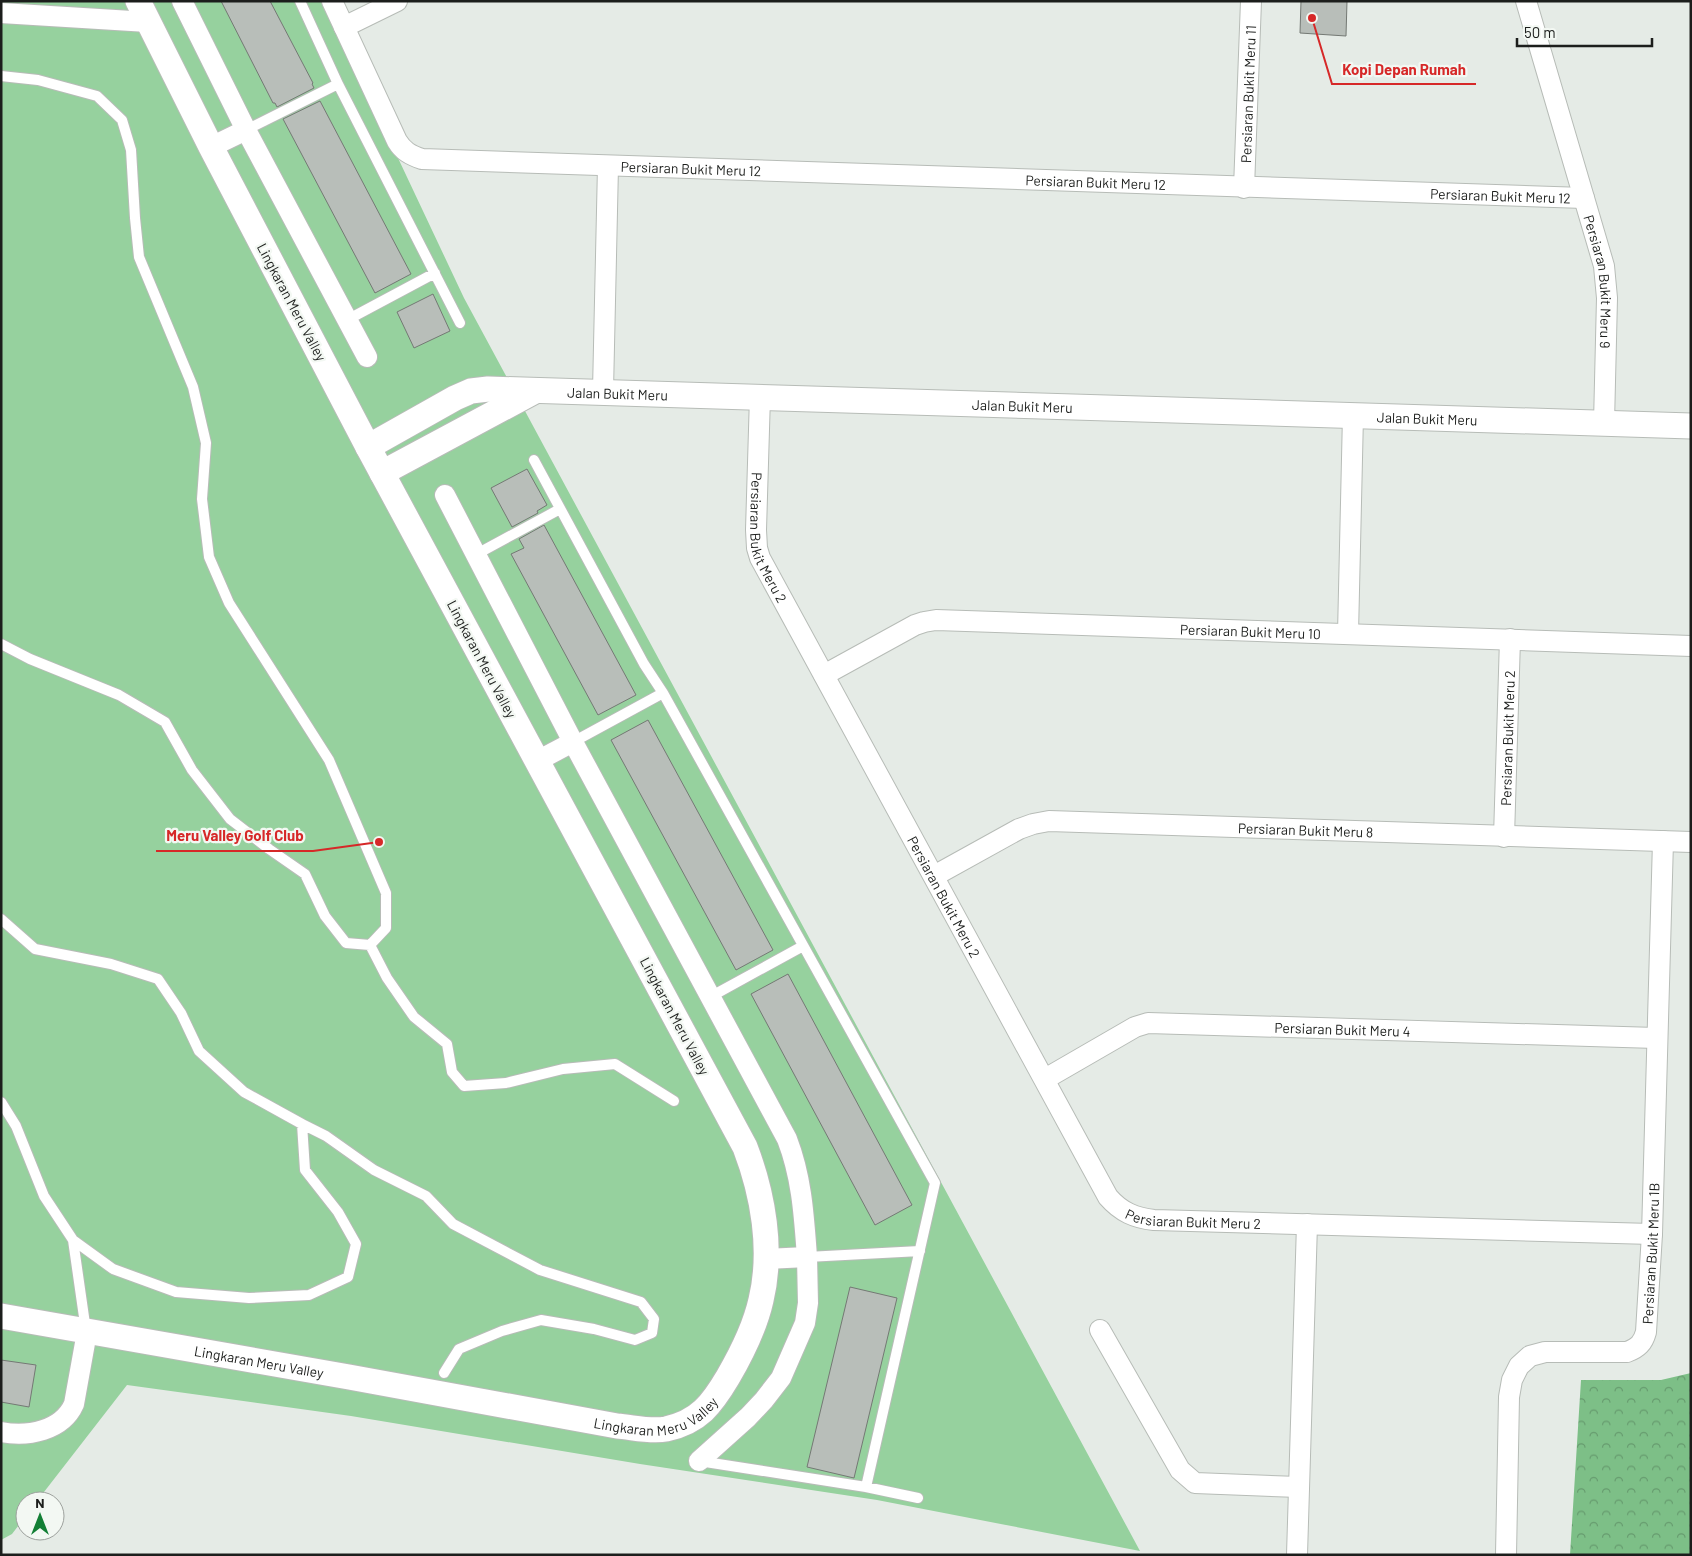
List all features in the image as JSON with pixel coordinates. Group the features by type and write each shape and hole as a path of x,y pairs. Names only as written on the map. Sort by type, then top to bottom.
{"street":[{"path":"182,1 246,130 366,357"},
{"name":"Persiaran Bukit Meru 12","path":"332,1 402,149 410,156 434,161 1584,198"},
{"path":"344,28 397,1"},
{"name":"Persiaran Bukit Meru 11","path":"1244,188 1251,1"},
{"name":"Persiaran Bukit Meru 9","path":"1526,1 1604,266 1606,281 1604,423"},
{"path":"1,13 143,11"},
{"name":"Lingkaran Meru Valley","path":"1,1316 358,1378 617,1426 654,1430 666,1429 694,1418 714,1400 743,1350 754,1323 761,1301 766,1259 759,1192 745,1147 368,447 211,148 143,11"},
{"path":"211,148 246,130"},
{"name":"Persiaran Bukit Meru 12","path":"603,391 608,166"},
{"name":"Jalan Bukit Meru","path":"368,447 455,398 471,391 488,389 603,391 1691,426"},
{"path":"382,473 537,389"},
{"name":"Persiaran Bukit Meru 2","path":"760,396 756,530 757,548 760,558 1108,1197 1117,1206 1128,1214 1154,1220 1652,1234"},
{"path":"1348,634 1353,415"},
{"path":"444,495 573,742 787,1139 795,1161 803,1205 807,1257 808,1303 805,1323 781,1378 748,1417 699,1461"},
{"name":"Persiaran Bukit Meru 10","path":"824,675 915,626 936,620 1691,646"},
{"name":"Persiaran Bukit Meru 2","path":"1504,837 1510,639"},
{"path":"536,761 573,742"},
{"name":"Persiaran Bukit Meru 8","path":"934,876 1019,829 1049,821 1691,842"},
{"name":"Persiaran Bukit Meru 1B","path":"1506,1555 1510,1397 1512,1380 1519,1366 1530,1356 1545,1352 1627,1352 1636,1348 1643,1341 1648,1324 1663,841"},
{"name":"Persiaran Bukit Meru 4","path":"1045,1079 1135,1027 1148,1023 1656,1038"},
{"path":"1297,1555 1307,1224"},
{"path":"766,1259 807,1257"},
{"path":"1100,1330 1180,1470 1195,1483 1299,1487"},
{"path":"1,1432 26,1434 40,1431 60,1422 70,1414 74,1404 86,1332"}],"lane":[{"path":"300,1 338,84 460,323"},
{"path":"1,76 38,80 97,96 122,120 131,150 139,257 193,387 206,443 202,499 209,557 229,603 330,760 386,893 386,928 370,945"},
{"path":"246,130 338,84"},
{"path":"347,320 435,273"},
{"path":"534,460 644,664 663,693 935,1183 866,1487"},
{"path":"475,555 560,509"},
{"path":"1,644 30,659 119,695 165,722 192,770 230,819 305,874 325,916 346,943 370,945"},
{"path":"573,742 663,693"},
{"path":"1,919 36,949 111,964 158,979 181,1013 199,1051 244,1092 326,1136 374,1170 426,1196 453,1224 540,1270 641,1302 654,1319 652,1333 635,1340 541,1320 502,1331 460,1348 444,1373"},
{"path":"370,945 387,978 414,1017 447,1044 452,1072 464,1086 506,1083 564,1069 615,1064 674,1101"},
{"path":"710,997 803,946"},
{"path":"1,1102 16,1126 44,1196 73,1240 113,1269 176,1292 249,1298 310,1295 348,1277 356,1244 338,1212 305,1170 302,1124"},
{"path":"73,1240 86,1332"},
{"path":"807,1257 920,1250"},
{"path":"699,1461 866,1487 918,1498"}],"green space":[{"path":"1,1 324,1 464,298 1140,1551 877,1500 640,1464 351,1416 127,1385 45,1491 15,1491 15,1530 1,1540"},
{"path":"1691,1373 1691,1555 1570,1555 1581,1380 1661,1380"}],"building":[{"path":"221,1 270,1 314,88 277,107 273,103"},
{"path":"1301,1 1347,1 1346,36 1300,33"},
{"path":"320,101 411,274 375,293 283,119"},
{"path":"433,294 450,331 414,348 397,312"},
{"path":"527,469 547,505 537,511 538,513 512,527 491,488"},
{"path":"544,525 636,695 598,715 511,554 524,548 519,539"},
{"path":"648,720 773,950 736,970 611,740"},
{"path":"788,974 912,1205 875,1225 751,994"},
{"path":"850,1287 897,1298 854,1478 807,1467"},
{"path":"1,1360 36,1365 29,1407 1,1402"}],"place":[{"name":"Kopi Depan Rumah","path":"1312,18"},
{"name":"Meru Valley Golf Club","path":"379,842"}]}
